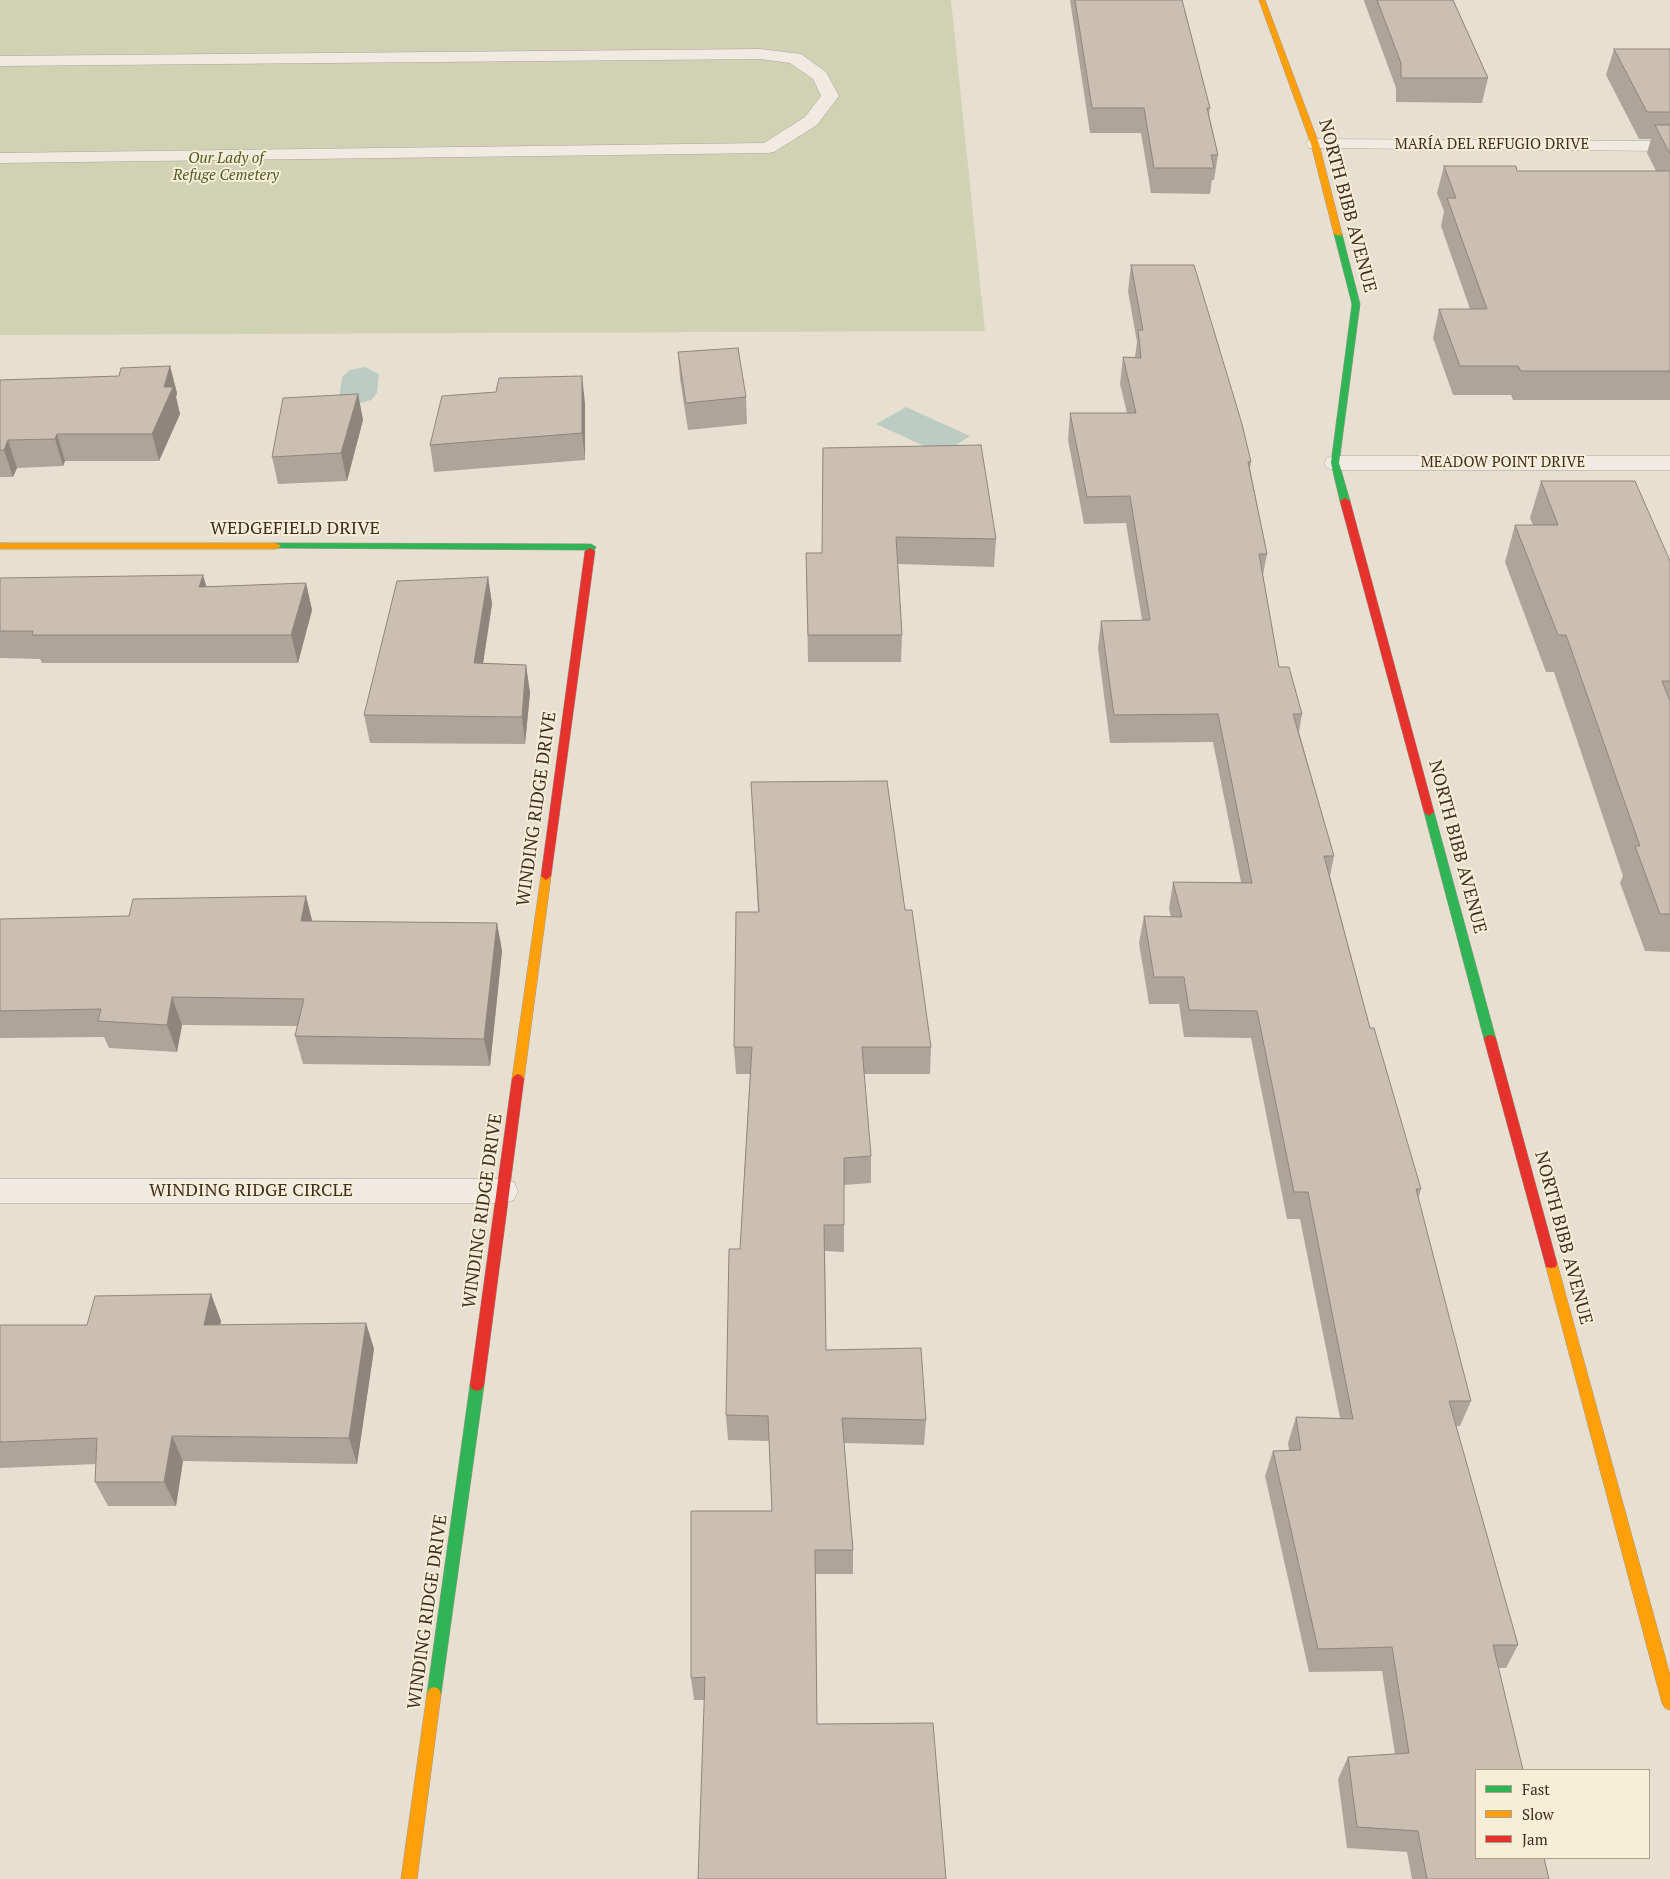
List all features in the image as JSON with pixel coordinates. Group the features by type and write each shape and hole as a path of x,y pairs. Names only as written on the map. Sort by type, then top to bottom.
{"main road":[{"name":"NORTH BIBB AVENUE","path":"1262,0 1315,144 1356,304 1336,463 1670,1703"},
{"name":"WEDGEFIELD DRIVE","path":"0,546 591,547"},
{"name":"WINDING RIDGE DRIVE","path":"409,1879 591,547"}],"street":[{"path":"0,61 760,54 795,58 820,76 830,96 811,121 768,148 0,158"},
{"name":"MARÍA DEL REFUGIO DRIVE","path":"1315,144 1670,146"},
{"name":"MEADOW POINT DRIVE","path":"1336,463 1670,463"},
{"name":"WINDING RIDGE CIRCLE","path":"0,1191 503,1191"}],"green space":[{"name":"Our Lady of Refuge Cemetery","path":"0,0 951,0 985,331 0,335"}],"shaded area":[{"path":"365,367 379,374 377,393 371,400 360,403 346,402 339,398 342,377 350,370"},
{"path":"906,407 970,436 942,454 876,424"}],"building":[{"path":"1075,0 1182,0 1210,108 1207,108 1218,155 1211,155 1214,168 1154,168 1144,108 1092,108"},
{"path":"1377,0 1453,0 1488,78 1401,78 1401,63"},
{"path":"1614,49 1670,49 1670,112 1647,112"},
{"path":"1655,125 1670,125 1670,154"},
{"path":"1444,166 1516,166 1517,171 1670,171 1670,371 1521,371 1518,366 1460,366 1439,309 1487,309 1447,198 1456,198"},
{"path":"1131,265 1194,265 1242,424 1251,462 1248,462 1267,554 1259,554 1279,667 1289,667 1302,714 1293,714 1334,856 1324,856 1370,1028 1374,1028 1421,1189 1416,1189 1471,1401 1449,1401 1518,1645 1493,1645 1523,1769 1475,1769 1475,1859 1544,1859 1549,1879 1427,1879 1418,1831 1357,1827 1348,1757 1409,1753 1392,1647 1318,1649 1273,1451 1301,1450 1296,1417 1353,1419 1308,1192 1294,1192 1257,1011 1189,1010 1184,977 1154,977 1144,916 1182,917 1173,882 1252,883 1218,714 1114,715 1101,621 1150,620 1130,496 1087,497 1070,413 1136,413 1123,357 1141,358 1138,330 1143,330"},
{"path":"738,348 746,397 686,403 678,352"},
{"path":"170,366 164,387 173,387 152,434 57,434 55,439 8,440 4,450 0,450 0,380 119,376 121,368"},
{"path":"582,376 582,433 430,445 442,396 496,392 499,378"},
{"path":"358,394 341,453 272,457 283,398"},
{"path":"981,445 996,539 896,537 902,635 808,635 806,553 822,553 823,448"},
{"path":"1541,481 1635,481 1670,561 1670,681 1662,681 1670,701 1670,914 1660,914 1635,846 1640,846 1566,635 1558,635 1515,525 1558,525"},
{"path":"203,575 199,587 306,583 291,635 32,635 33,631 0,631 0,578"},
{"path":"488,577 474,663 526,665 522,717 364,715 397,581"},
{"path":"887,781 905,910 912,910 931,1047 862,1047 871,1156 844,1158 844,1225 824,1225 826,1350 921,1348 926,1420 842,1418 853,1550 815,1550 817,1724 933,1723 946,1879 698,1879 705,1677 691,1678 691,1511 772,1511 768,1416 726,1415 729,1249 740,1249 752,1047 734,1047 736,912 759,912 751,782"},
{"path":"306,896 301,921 497,923 484,1039 295,1036 304,999 172,997 167,1025 98,1021 101,1009 0,1011 0,919 129,916 133,899"},
{"path":"211,1294 204,1325 366,1323 349,1438 172,1436 164,1482 95,1482 97,1438 0,1442 0,1325 87,1325 95,1296"}],"traffic: fast":[{"path":"1338,234 1356,304 1335,463 1345,501"},
{"path":"276,546 591,547 590,551"},
{"path":"1429,812 1490,1039"},
{"path":"434,1694 477,1385"}],"traffic: slow":[{"path":"1262,0 1315,144 1338,234"},
{"path":"0,546 276,546"},
{"path":"518,1079 546,876"},
{"path":"1551,1263 1670,1703"},
{"path":"409,1879 434,1694"}],"traffic: jam":[{"path":"1345,501 1429,812"},
{"path":"546,876 590,551"},
{"path":"1490,1039 1551,1263"},
{"path":"477,1385 518,1079"}]}
